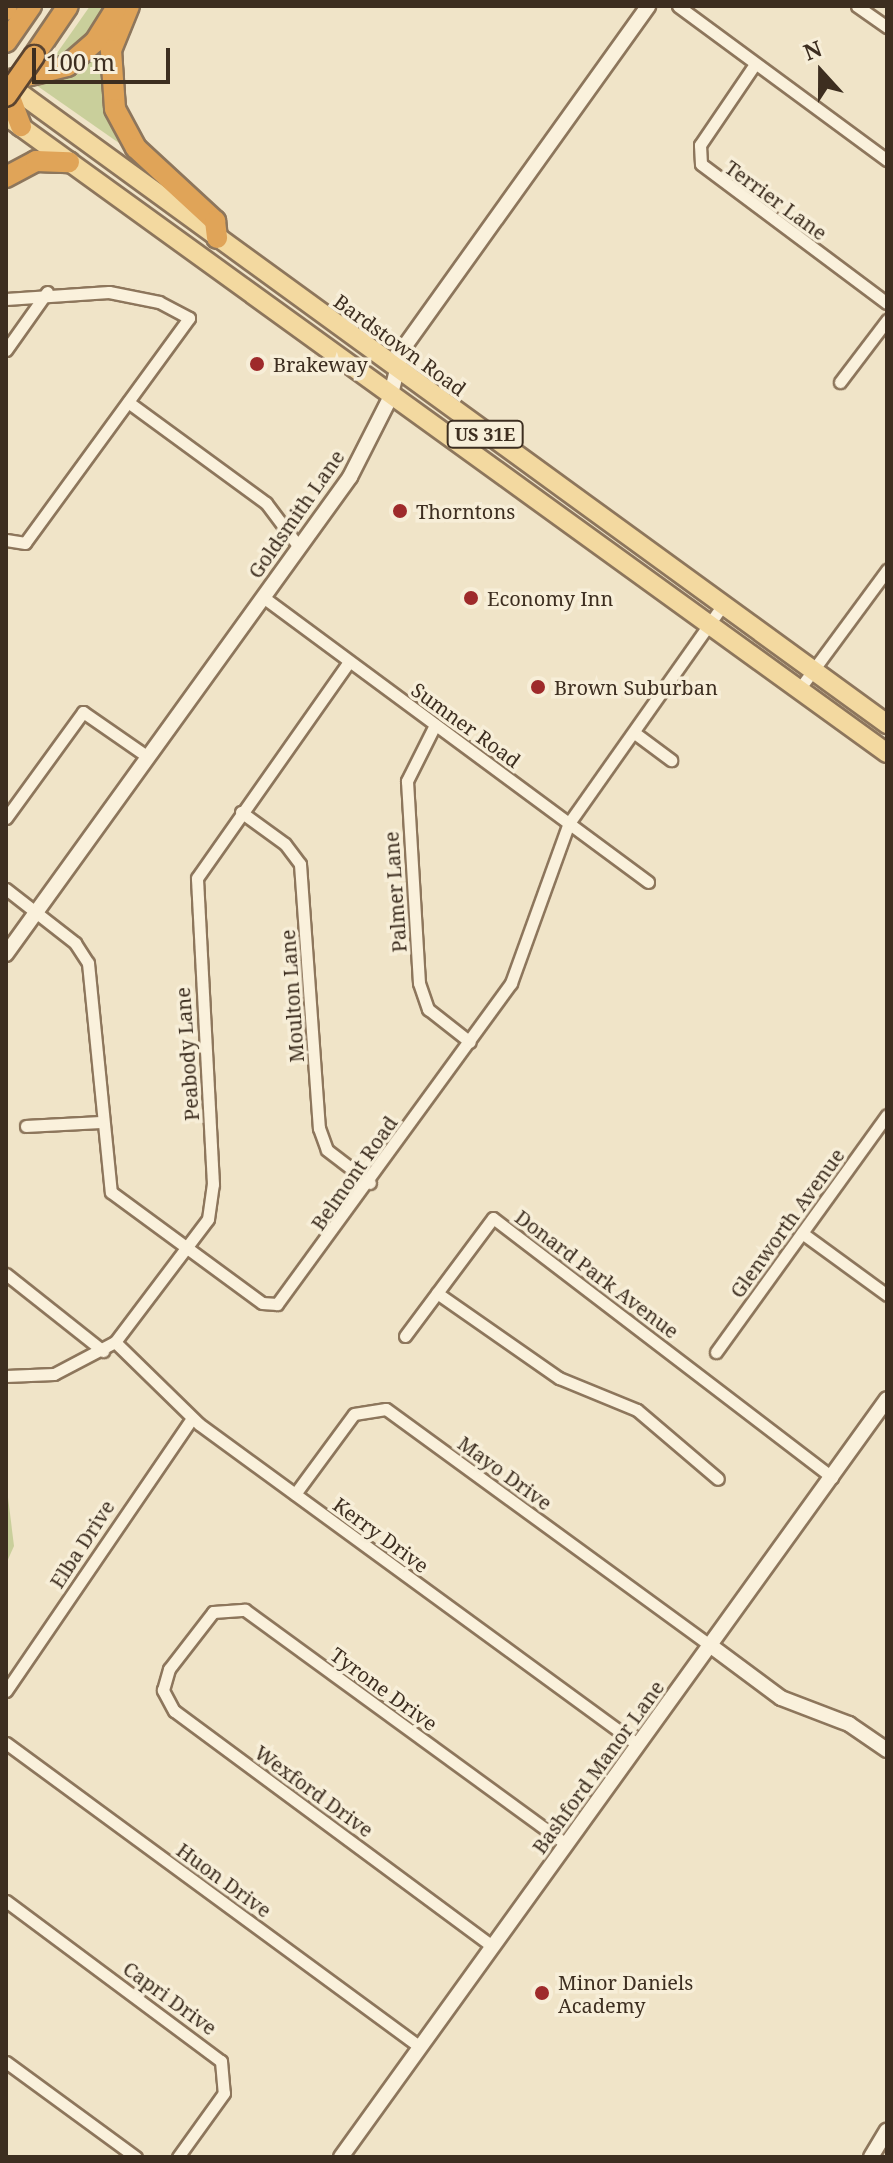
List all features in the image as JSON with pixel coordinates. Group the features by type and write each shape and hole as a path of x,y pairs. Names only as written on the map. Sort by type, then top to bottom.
{"highway":[{"path":"9,22 31,6"},
{"path":"8,98 68,6"},
{"path":"8,98 67,66 95,42 118,6"},
{"path":"129,6 111,50 115,109 136,148 215,221 217,238"},
{"path":"8,98 34,104"},
{"path":"6,177 36,161 69,162"}],"main road":[{"name":"US 31E","path":"8,98 69,162 390,398 887,753"},
{"name":"Bardstown Road","path":"34,104 395,370 724,603 887,724"},
{"path":"580,531 598,514"}],"street":[{"name":"Goldsmith Lane","path":"6,954 350,477 390,398 402,350 648,6"},
{"path":"678,6 887,160"},
{"path":"857,6 887,27"},
{"name":"Terrier Lane","path":"755,64 703,139 701,164 887,303"},
{"path":"6,299 47,292 109,292 184,311 189,318 25,543 6,540"},
{"path":"6,350 47,292"},
{"path":"840,382 887,320"},
{"path":"128,402 266,503 299,547"},
{"path":"800,688 887,570"},
{"name":"Sumner Road","path":"263,597 648,882"},
{"name":"Belmont Road","path":"6,889 88,963 100,1122 111,1192 187,1251 262,1303 277,1304 370,1183 519,967 569,823 636,734 724,603"},
{"name":"Peabody Lane","path":"6,1376 54,1374 115,1342 187,1251 213,1198 196,885 241,812 349,662"},
{"path":"6,818 83,712 148,757"},
{"name":"Palmer Lane","path":"435,725 406,790 419,983 428,1009 470,1042"},
{"path":"636,734 671,760"},
{"name":"Moulton Lane","path":"241,812 285,844 300,864 319,1128 327,1150 370,1183"},
{"name":"Glenworth Avenue","path":"716,1352 887,1115"},
{"path":"26,1126 100,1122"},
{"name":"Donard Park Avenue","path":"437,1293 493,1218 832,1477"},
{"path":"802,1233 887,1295"},
{"path":"6,1274 103,1351"},
{"path":"405,1336 437,1293 559,1378 637,1410 718,1479"},
{"name":"Kerry Drive","path":"115,1342 192,1418 637,1744"},
{"name":"Bashford Manor Lane","path":"341,2157 887,1399"},
{"name":"Mayo Drive","path":"295,1494 354,1414 386,1409 711,1646"},
{"name":"Elba Drive","path":"6,1691 192,1418"},
{"name":"Tyrone Drive","path":"185,1647 218,1608 245,1610 566,1844"},
{"path":"711,1646 781,1698 849,1724 887,1750"},
{"name":"Wexford Drive","path":"185,1647 163,1682 170,1707 492,1946"},
{"name":"Huon Drive","path":"6,1743 420,2047"},
{"name":"Capri Drive","path":"6,1901 221,2061 224,2093 178,2157"},
{"path":"6,2062 136,2157"},
{"path":"871,2157 887,2130"}],"green space":[{"path":"90,6 106,6 88,35 50,63"},
{"path":"108,46 139,157 36,85"},
{"path":"6,1481 14,1546 6,1564"}],"waterway":[{"path":"6,1545 6,1553"}],"place":[{"name":"Brakeway","path":"257,364"},
{"name":"Thorntons","path":"400,511"},
{"name":"Economy Inn","path":"471,598"},
{"name":"Brown Suburban","path":"538,687"},
{"name":"Minor Daniels Academy","path":"542,1993"}]}
